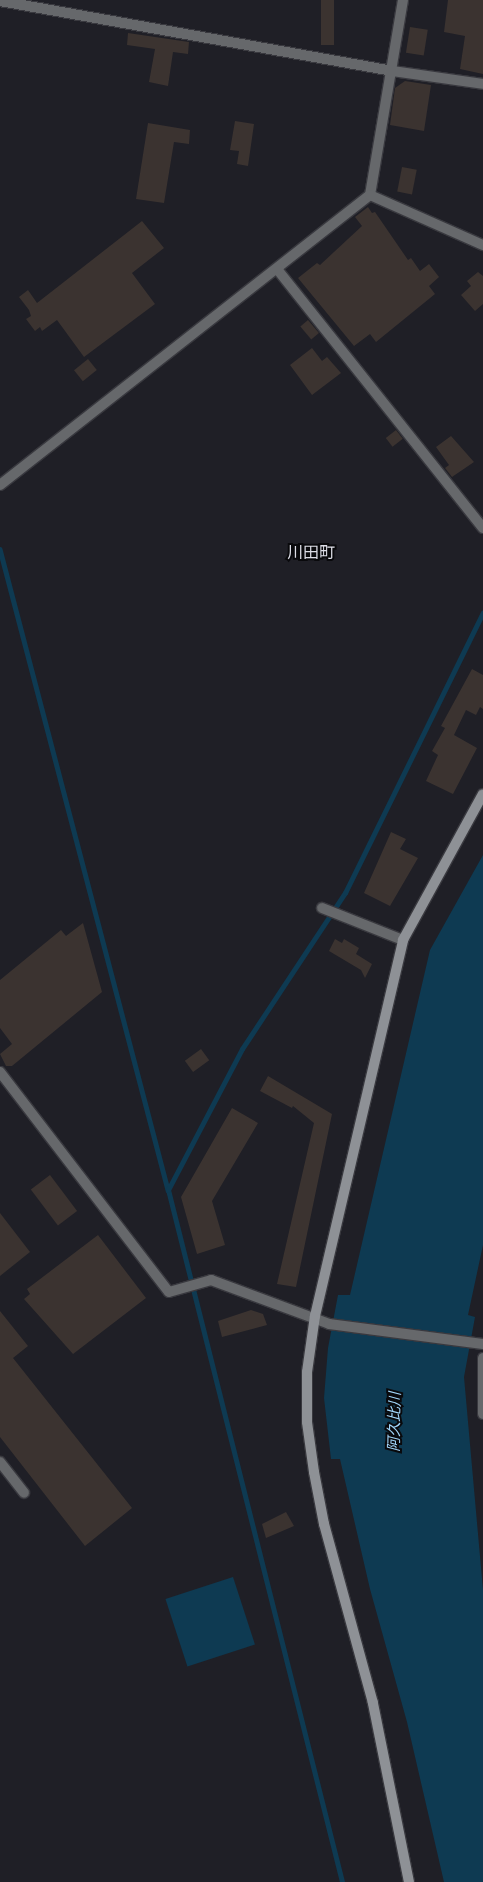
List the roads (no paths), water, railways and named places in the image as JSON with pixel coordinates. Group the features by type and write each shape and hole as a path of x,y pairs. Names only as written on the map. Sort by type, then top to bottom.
{"street":[{"path":"0,485 370,195 403,0"},
{"path":"0,1 392,71 483,84"},
{"path":"370,195 483,245"},
{"path":"277,269 483,528"},
{"path":"409,1882 375,1712 324,1524 314,1472 306,1399 315,1316 403,940 483,794"},
{"path":"322,908 342,918 403,940"},
{"path":"0,1072 169,1292 211,1280 315,1316 329,1324 480,1345"},
{"path":"483,1358 483,1414"},
{"path":"0,1462 24,1493"}],"water":[{"name":"阿久比川","path":"483,855 483,1245 468,1315 475,1317 464,1377 483,1590 483,1882 444,1882 407,1722 370,1589 340,1459 331,1459 324,1398 328,1348 338,1295 350,1295 430,950"},
{"path":"233,1577 255,1645 187,1666 165,1599"}],"waterway":[{"path":"0,549 168,1190"},
{"path":"342,1882 168,1190 242,1049 345,893 483,613"}],"district":[{"name":"川田町","path":"311,553"}]}
